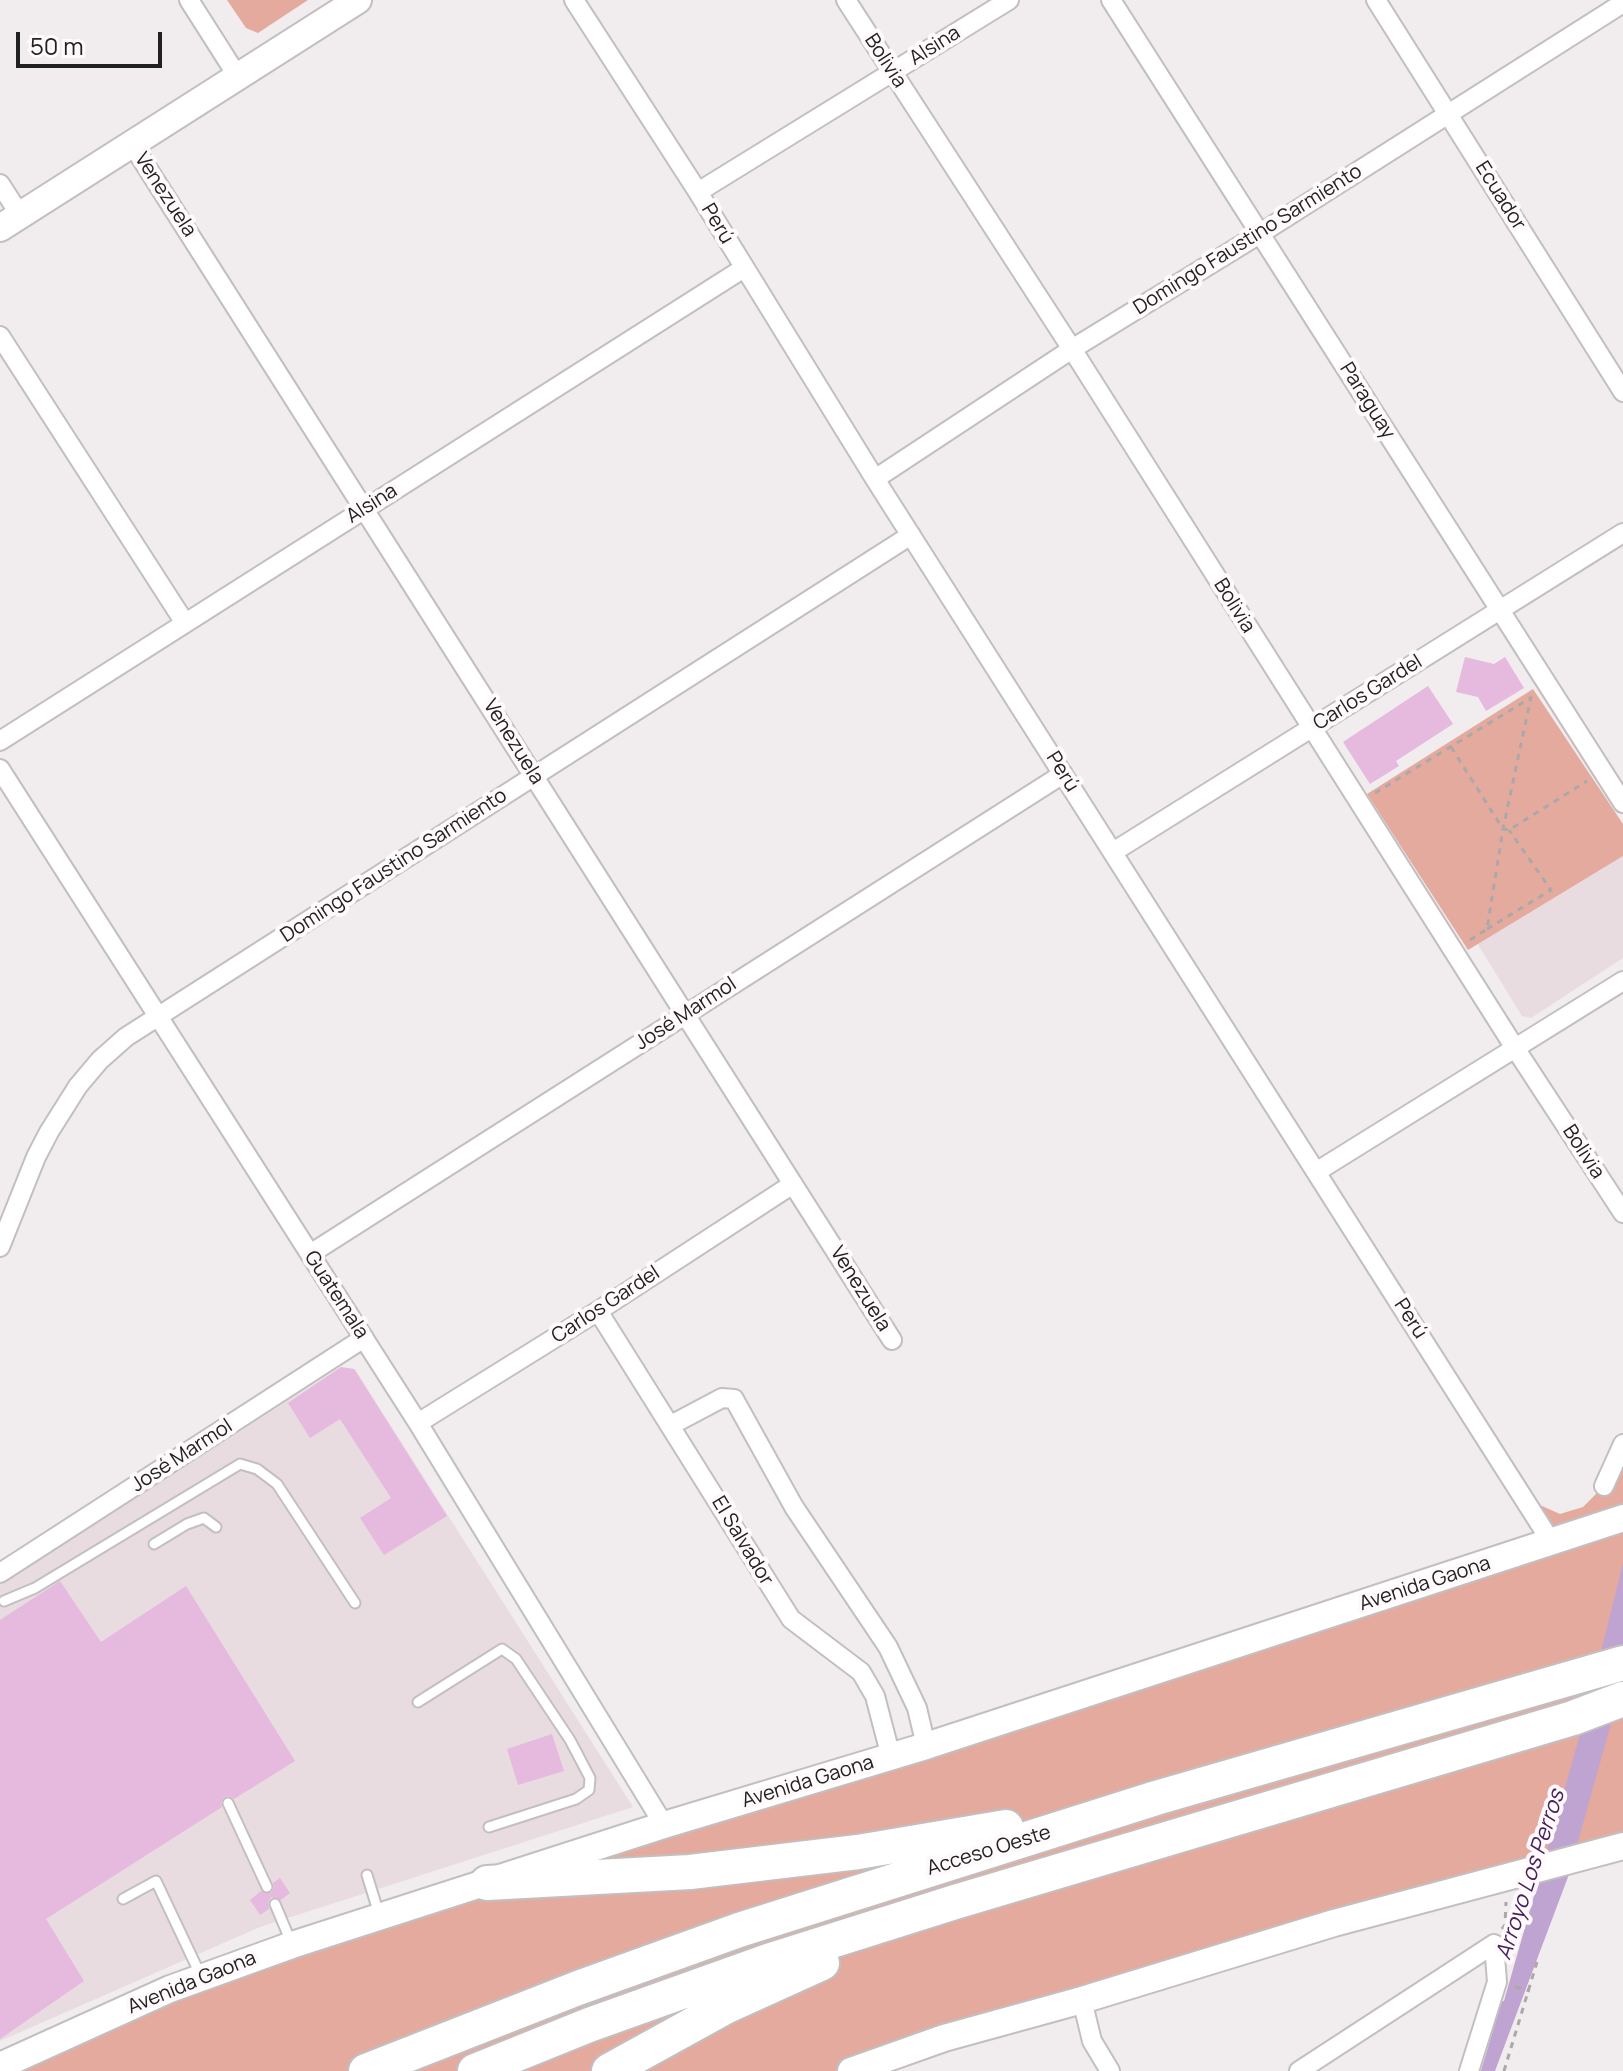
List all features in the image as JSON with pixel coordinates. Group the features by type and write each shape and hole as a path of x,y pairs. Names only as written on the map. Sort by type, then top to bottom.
{"highway":[{"name":"Acceso Oeste","path":"366,2071 578,1988 739,1930 1156,1798 1623,1663"},
{"name":"Acceso Oeste","path":"475,2071 589,2025 768,1961 955,1902 1573,1718 1623,1699"},
{"path":"487,1883 690,1872 811,1858 993,1829 1156,1798"},
{"path":"609,2071 725,2007 955,1902"}],"street":[{"path":"189,0 238,77"},
{"path":"0,184 10,222 358,0"},
{"name":"Perú","path":"574,0 1552,1543"},
{"name":"Bolivia","path":"846,0 1623,1213"},
{"name":"Alsina","path":"698,192 1009,0"},
{"name":"Paraguay","path":"1111,0 1623,803"},
{"name":"Ecuador","path":"1376,0 1623,392"},
{"name":"Domingo Faustino Sarmiento","path":"875,479 1072,349 1623,3"},
{"name":"Venezuela","path":"132,144 892,1340"},
{"name":"Alsina","path":"0,741 744,268"},
{"path":"0,336 185,623"},
{"name":"Carlos Gardel","path":"1113,852 1623,533"},
{"name":"Domingo Faustino Sarmiento","path":"0,1247 36,1157 78,1086 100,1060 126,1037 911,535"},
{"name":"Guatemala","path":"0,769 418,1423 664,1825"},
{"name":"José Marmol","path":"310,1254 1063,774"},
{"path":"1316,1172 1623,981"},
{"name":"Carlos Gardel","path":"418,1423 793,1184"},
{"name":"El Salvador","path":"598,1311 791,1619 861,1672 875,1696 891,1757"},
{"name":"José Marmol","path":"0,1573 364,1338"},
{"path":"671,1425 722,1398 734,1399 794,1507 888,1647 917,1708 926,1746"},
{"path":"1604,1486 1623,1444"},
{"name":"Avenida Gaona","path":"0,2066 201,1977 292,1945 664,1825 926,1746 1613,1521"},
{"path":"851,2071 944,2038 1082,2000 1334,1923 1623,1846"},
{"path":"1299,2071 1494,1944 1497,1982 1469,2071"},
{"path":"1082,2000 1092,2041 1110,2071"}],"lane":[{"path":"4,1601 35,1588 240,1464 257,1469 277,1484 355,1603"},
{"path":"154,1544 187,1524 204,1518 216,1527"},
{"path":"418,1702 502,1649 516,1659 570,1740 590,1778 589,1790 576,1799 489,1827"},
{"path":"228,1803 267,1887"},
{"path":"367,1875 379,1918"},
{"path":"123,1899 156,1881 201,1977"},
{"path":"275,1904 292,1945"}],"path":[{"path":"1360,803 1549,687"},
{"path":"1487,929 1503,829 1531,697"},
{"path":"1451,747 1503,829 1509,830 1603,771"},
{"path":"1453,951 1551,890 1509,830"},
{"path":"1494,1944 1505,1925 1514,1876"},
{"path":"1504,2071 1537,1962"}],"shaded area":[{"path":"227,0 308,0 258,33 246,28"},
{"path":"1533,689 1623,824 1623,856 1468,950 1367,794"},
{"path":"1623,856 1623,958 1531,1018 1522,1016 1477,943"},
{"path":"339,1368 355,1369 633,1807 260,1927 0,2041 0,1585"},
{"path":"1623,1444 1623,1846 851,2071 0,2071 170,1989 1552,1543 1524,1498 1560,1514 1583,1507 1604,1486"},
{"path":"1623,1563 1623,1681 1568,1877 1495,2071 1484,2071 1583,1724"}],"building":[{"path":"1465,657 1494,664 1505,657 1524,688 1486,711 1478,697 1456,692"},
{"path":"1428,686 1453,724 1396,761 1399,766 1370,784 1343,742"},
{"path":"341,1367 354,1369 447,1516 384,1555 360,1518 391,1498 340,1419 310,1438 288,1403"},
{"path":"60,1581 101,1642 186,1586 295,1761 234,1799 224,1797 222,1807 46,1919 84,1981 0,2039 0,1620"},
{"path":"552,1734 564,1771 518,1785 507,1749"},
{"path":"280,1878 290,1893 281,1900 271,1897 269,1909 260,1915 250,1900 261,1891 271,1893 273,1883"}],"waterway":[{"name":"Arroyo Los Perros","path":"1484,2071 1504,2004"}]}
